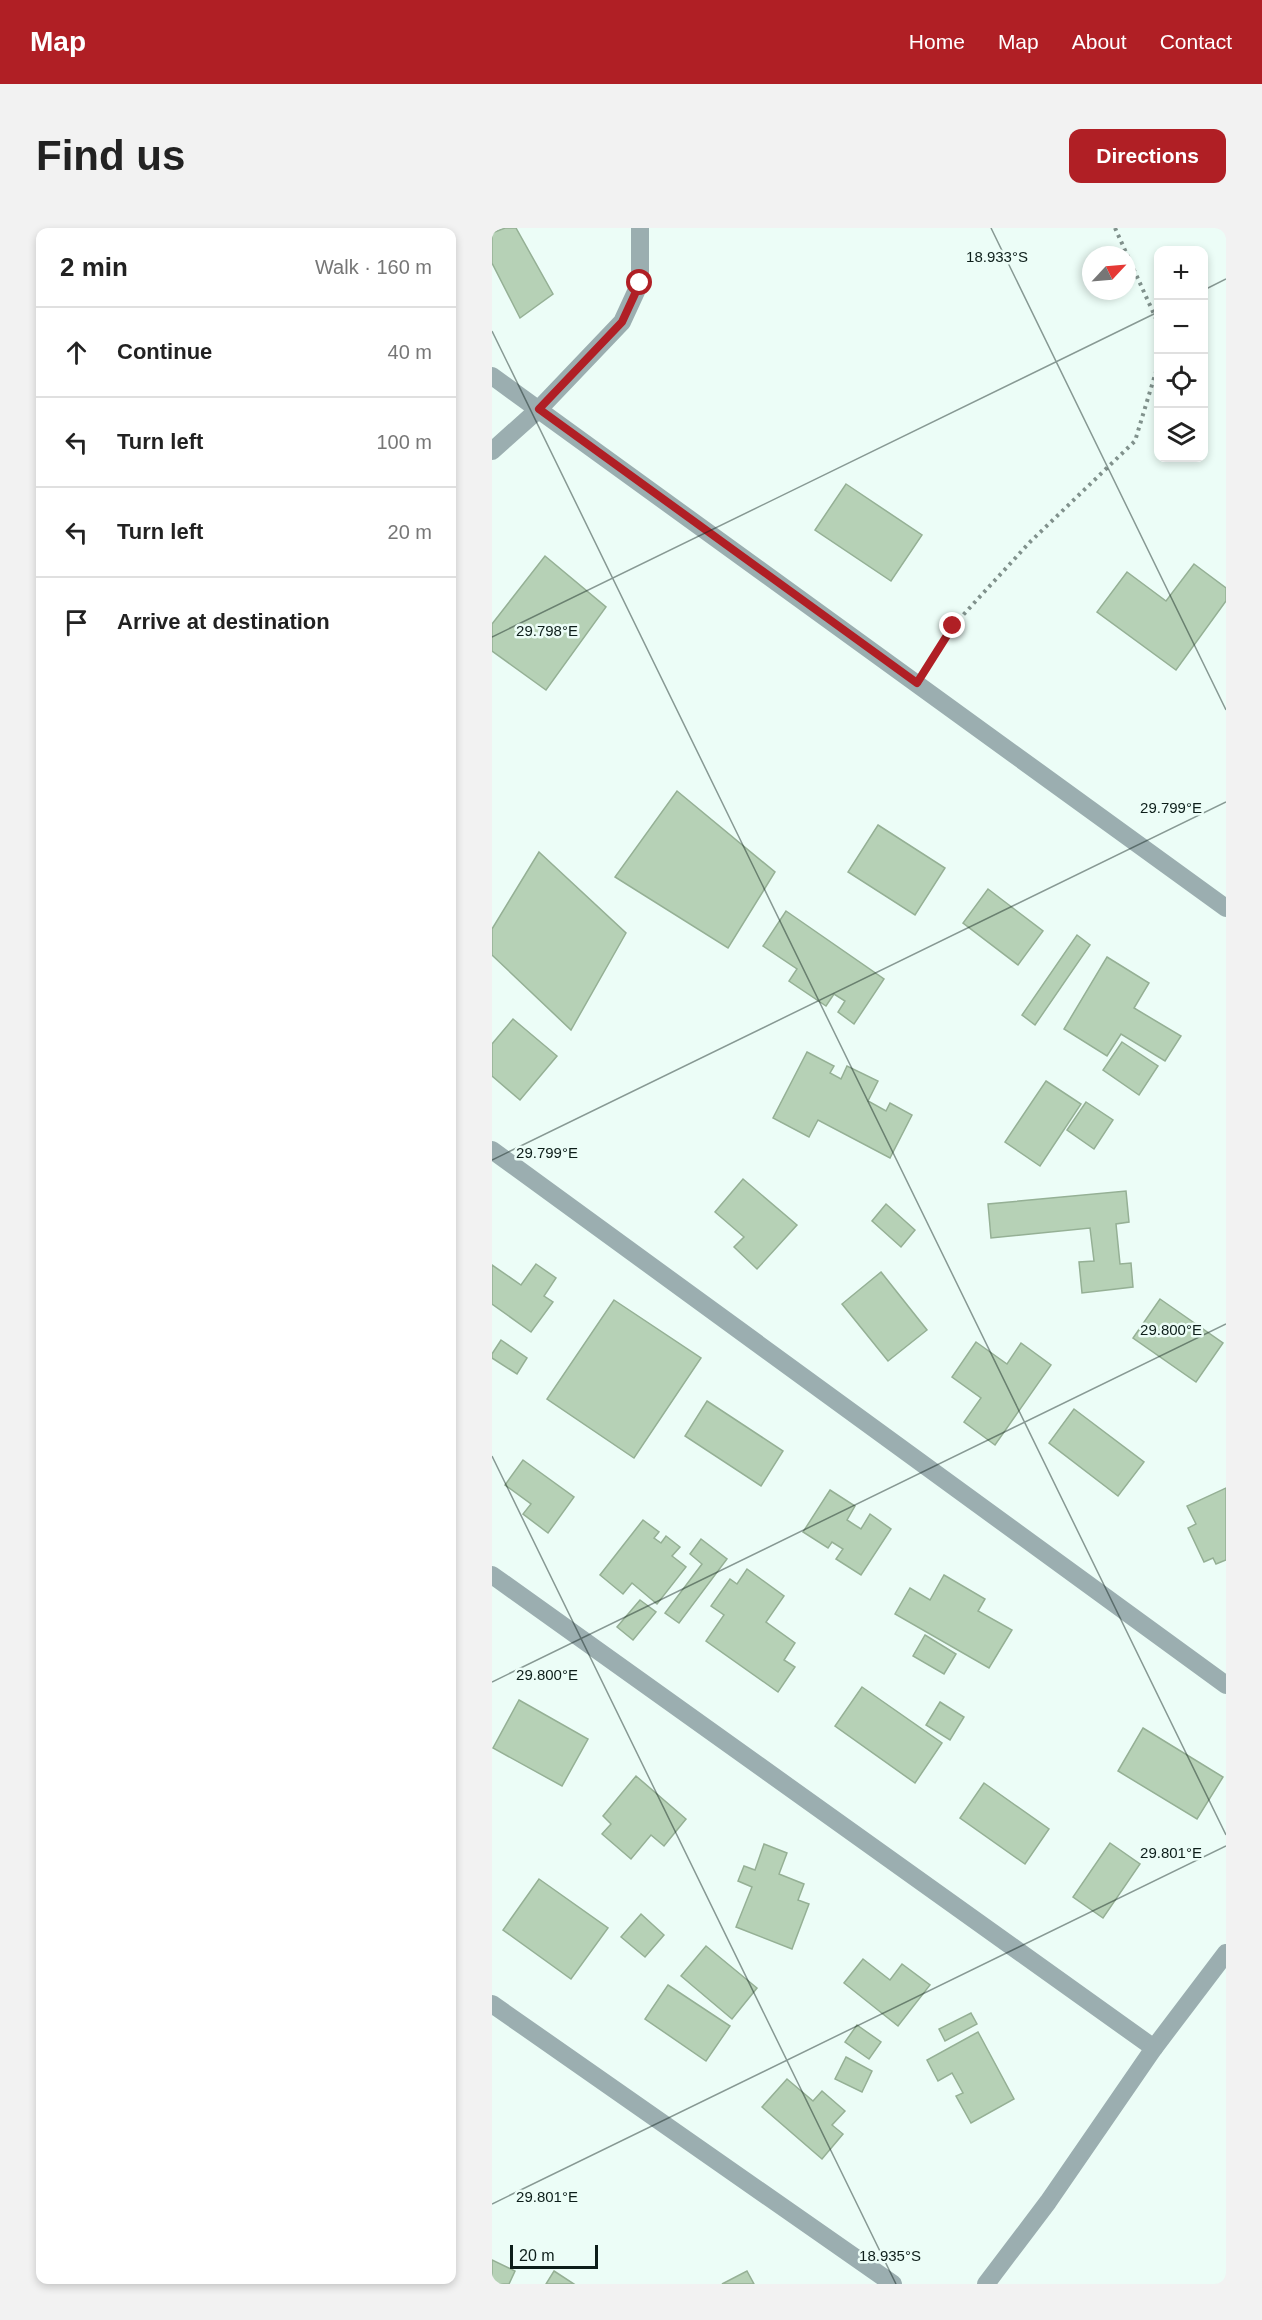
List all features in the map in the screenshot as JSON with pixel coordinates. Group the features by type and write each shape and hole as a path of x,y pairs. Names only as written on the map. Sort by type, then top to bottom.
{"street":[{"path":"492,451 539,409 622,322 640,283 640,228"},
{"path":"492,376 1226,908"},
{"path":"492,1150 1226,1684"},
{"path":"492,1575 1154,2048"},
{"path":"986,2284 1048,2202 1154,2048 1226,1953"},
{"path":"492,2004 892,2284"}],"path":[{"path":"1115,228 1154,314"},
{"path":"917,683 953,626 1030,542 1135,441 1154,378"}],"building":[{"path":"505,228 516,228 553,294 520,318 492,263 492,233"},
{"path":"846,484 922,535 891,581 815,530"},
{"path":"545,556 606,607 546,690 492,651 492,624"},
{"path":"1194,564 1226,588 1226,601 1176,670 1097,612 1127,572 1166,601"},
{"path":"677,791 775,872 728,948 615,877"},
{"path":"878,825 945,868 915,915 848,872"},
{"path":"539,852 626,933 571,1030 492,955 492,929"},
{"path":"988,889 1043,931 1018,965 963,923"},
{"path":"786,911 884,979 854,1024 838,1012 845,1001 834,994 826,1006 789,981 797,969 763,946"},
{"path":"1077,935 1090,945 1035,1025 1022,1015"},
{"path":"1107,957 1149,983 1134,1008 1181,1036 1165,1061 1121,1034 1107,1056 1064,1029"},
{"path":"513,1019 557,1056 520,1100 492,1076 492,1044"},
{"path":"1122,1042 1158,1066 1139,1095 1103,1070"},
{"path":"807,1052 834,1066 830,1073 841,1079 847,1066 878,1081 868,1101 886,1111 890,1103 912,1115 890,1158 818,1120 809,1137 773,1118"},
{"path":"1046,1081 1081,1104 1040,1166 1005,1142"},
{"path":"1086,1102 1113,1120 1094,1149 1067,1130"},
{"path":"743,1179 797,1225 757,1269 734,1247 744,1237 715,1212"},
{"path":"1126,1191 1129,1222 1116,1224 1120,1264 1131,1263 1133,1287 1082,1293 1079,1262 1094,1261 1090,1228 991,1238 988,1204"},
{"path":"886,1204 915,1230 901,1247 872,1221"},
{"path":"536,1264 556,1278 544,1296 553,1302 531,1332 492,1304 492,1265 521,1285"},
{"path":"881,1272 927,1330 888,1361 842,1304"},
{"path":"1160,1299 1223,1343 1196,1382 1133,1338"},
{"path":"614,1300 701,1358 634,1458 547,1399"},
{"path":"501,1340 527,1358 517,1374 492,1358"},
{"path":"976,1342 1007,1364 1021,1343 1051,1365 995,1445 964,1422 981,1398 952,1377"},
{"path":"707,1401 783,1451 761,1486 685,1436"},
{"path":"1074,1409 1144,1462 1118,1496 1049,1443"},
{"path":"523,1460 574,1497 548,1533 523,1514 531,1504 505,1485"},
{"path":"1226,1488 1226,1560 1216,1564 1213,1558 1204,1562 1188,1528 1196,1524 1187,1506"},
{"path":"830,1490 855,1506 847,1520 861,1529 870,1514 891,1529 861,1575 836,1559 843,1549 832,1542 828,1548 803,1532"},
{"path":"643,1520 659,1532 654,1538 661,1543 666,1536 680,1547 672,1556 686,1567 657,1604 632,1583 623,1594 600,1575"},
{"path":"701,1539 727,1559 679,1623 665,1613 702,1564 690,1554"},
{"path":"747,1569 784,1596 766,1622 795,1643 784,1660 795,1667 778,1692 706,1641 724,1615 711,1606 730,1579 737,1584"},
{"path":"944,1575 985,1599 978,1611 1012,1630 989,1668 895,1614 910,1588 930,1600"},
{"path":"640,1600 656,1612 633,1640 617,1627"},
{"path":"925,1635 956,1654 944,1674 913,1656"},
{"path":"862,1687 942,1743 915,1783 835,1726"},
{"path":"519,1700 588,1739 562,1786 493,1748"},
{"path":"940,1702 964,1717 950,1740 926,1725"},
{"path":"1143,1728 1223,1777 1197,1819 1118,1771"},
{"path":"636,1776 686,1819 664,1846 651,1835 631,1859 602,1834 611,1824 603,1816"},
{"path":"984,1783 1049,1829 1025,1864 960,1818"},
{"path":"1110,1843 1140,1864 1103,1918 1073,1897"},
{"path":"764,1844 787,1853 779,1874 804,1884 798,1900 809,1904 792,1949 736,1927 752,1887 738,1881 744,1866 755,1870"},
{"path":"539,1879 608,1928 571,1979 503,1930"},
{"path":"641,1914 664,1935 645,1957 621,1937"},
{"path":"706,1946 757,1988 732,2019 681,1976"},
{"path":"863,1959 890,1980 902,1964 930,1985 898,2026 844,1983"},
{"path":"668,1985 730,2026 706,2061 645,2019"},
{"path":"971,2013 977,2024 945,2041 939,2029"},
{"path":"857,2025 881,2042 869,2059 845,2042"},
{"path":"978,2032 1014,2099 971,2123 956,2096 963,2093 952,2073 938,2081 927,2060"},
{"path":"846,2057 872,2071 862,2092 835,2079"},
{"path":"787,2079 813,2101 822,2091 845,2111 832,2125 843,2134 822,2159 762,2107"},
{"path":"492,2260 515,2271 509,2284 492,2284"},
{"path":"554,2271 574,2284 546,2284"},
{"path":"747,2271 754,2284 722,2284"}],"route":[{"path":"640,283 622,322 539,409 917,683 953,626"}]}
